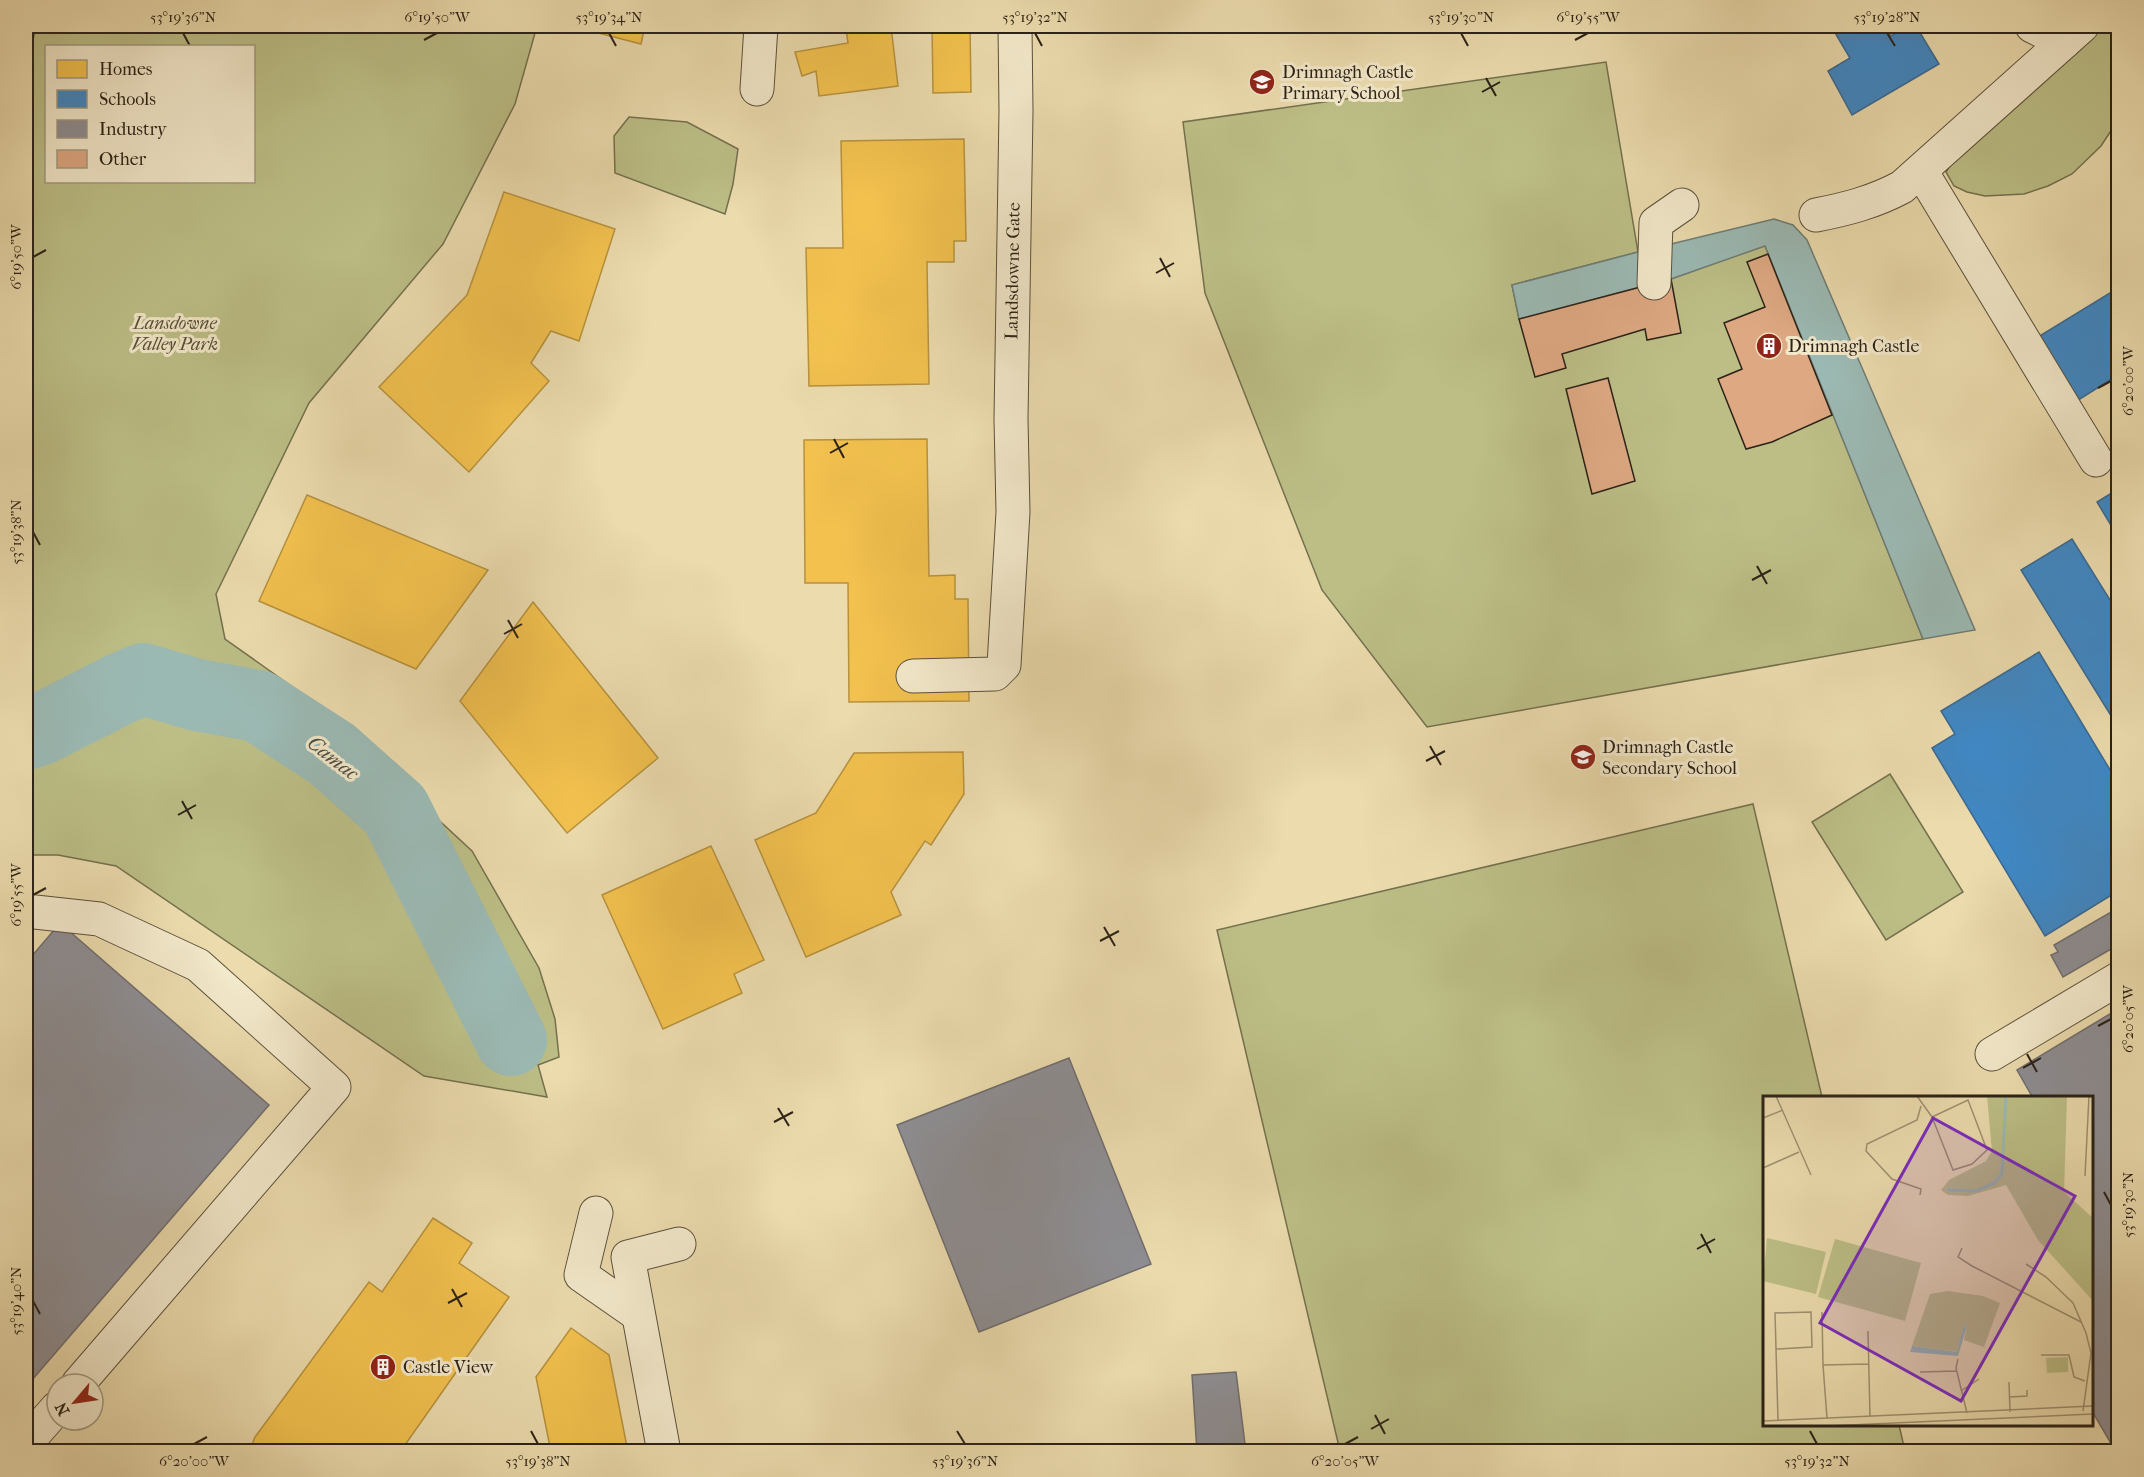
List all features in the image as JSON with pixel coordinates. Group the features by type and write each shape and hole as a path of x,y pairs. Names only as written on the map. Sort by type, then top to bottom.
{"street":[{"path":"757,89 761,26"},
{"name":"Landsdowne Gate","path":"913,676 995,674 1004,665 1012,517 1015,26"},
{"path":"2032,26 2073,34"},
{"path":"1816,216 1858,207 1902,187 2073,34"},
{"path":"1921,171 2096,460"},
{"path":"1654,283 1656,223 1682,206"},
{"path":"26,911 99,919 198,965 334,1087 88,1372"},
{"path":"1992,1054 2118,979"},
{"path":"596,1213 568,1274 637,1314"},
{"path":"664,1452 628,1257 679,1244"},
{"path":"26,1450 35,1433 45,1422"}],"green space":[{"name":"Lansdowne Valley Park","path":"36,26 537,26 515,104 443,244 309,403 216,594 225,639 359,734 405,795 418,801 472,851 539,968 555,1019 559,1057 538,1065 547,1097 424,1076 116,866 58,855 26,855 26,73"},
{"path":"2118,26 2118,120 2101,146 2072,174 2048,186 2024,194 1985,196 1954,186 1946,172 1951,164 2091,36 2104,27"},
{"path":"1606,62 1638,252 1512,285 1519,319 1671,279 1765,245 1923,639 1427,727 1322,590 1205,293 1183,122"},
{"path":"629,117 687,122 738,149 733,184 725,214 615,173 614,136"},
{"path":"1890,774 1963,892 1886,940 1812,822"},
{"path":"1753,804 1822,1096 1763,1096 1763,1426 1899,1426 1905,1451 1340,1451 1217,930"}],"water":[{"path":"1774,219 1793,225 1807,240 1975,630 1923,639 1765,246 1671,279 1519,319 1512,285"}],"building: Homes":[{"path":"579,26 645,26 641,44 579,28"},
{"path":"891,26 898,86 819,96 816,71 802,76 795,52 848,43 846,29"},
{"path":"932,26 970,26 971,92 933,93"},
{"path":"964,139 966,241 954,241 954,262 927,262 929,384 809,386 806,248 843,248 841,141"},
{"path":"504,192 615,229 579,341 551,331 531,363 549,381 469,472 379,387 467,295"},
{"path":"927,439 929,576 955,575 955,599 968,599 969,701 849,702 848,583 805,583 804,440"},
{"path":"307,495 488,570 416,669 259,601"},
{"path":"533,602 658,758 567,833 460,701"},
{"path":"963,752 964,794 931,845 925,841 891,892 901,915 806,957 755,840 816,813 854,753"},
{"path":"711,846 764,960 734,974 742,993 663,1029 602,895"},
{"name":"Castle View","path":"433,1218 472,1243 459,1263 509,1297 400,1452 249,1452 255,1437 369,1282 382,1292"},
{"path":"571,1328 609,1355 628,1452 551,1452 536,1377"}],"building: Schools":[{"path":"1831,26 1885,26 1891,36 1908,26 1916,26 1939,64 1852,115 1828,71 1850,58"},
{"path":"2118,288 2118,375 2072,404 2033,340"},
{"path":"2118,489 2118,537 2097,502"},
{"path":"2072,539 2110,600 2117,596 2118,598 2118,727 2021,570"},
{"path":"2039,652 2118,783 2118,891 2045,936 1932,748 1955,734 1941,711"}],"building: Industry":[{"path":"2118,908 2118,945 2063,977 2051,955 2058,952 2054,945"},
{"path":"60,923 269,1105 26,1387 26,963"},
{"path":"2118,1009 2118,1444 2113,1447 2093,1413 2093,1096 2032,1096 2017,1070"},
{"path":"1069,1058 1151,1264 979,1332 897,1125"},
{"path":"1236,1372 1246,1452 1197,1452 1192,1375"}],"building: Other":[{"name":"Drimnagh Castle","path":"1768,254 1832,415 1772,442 1746,449 1718,379 1742,369 1724,323 1765,307 1747,262"},
{"path":"1671,279 1681,333 1647,340 1645,329 1562,354 1566,368 1535,377 1519,319"},
{"path":"1608,378 1635,481 1592,494 1566,389"}],"waterway":[{"name":"Camac","path":"26,734 41,729 143,679 197,695 258,706 332,754 395,810 511,1040"}],"place":[{"name":"Drimnagh Castle Primary School","path":"1262,82"},
{"name":"Drimnagh Castle","path":"1769,346"},
{"name":"Drimnagh Castle Secondary School","path":"1583,757"},
{"name":"Castle View","path":"383,1367"}]}
